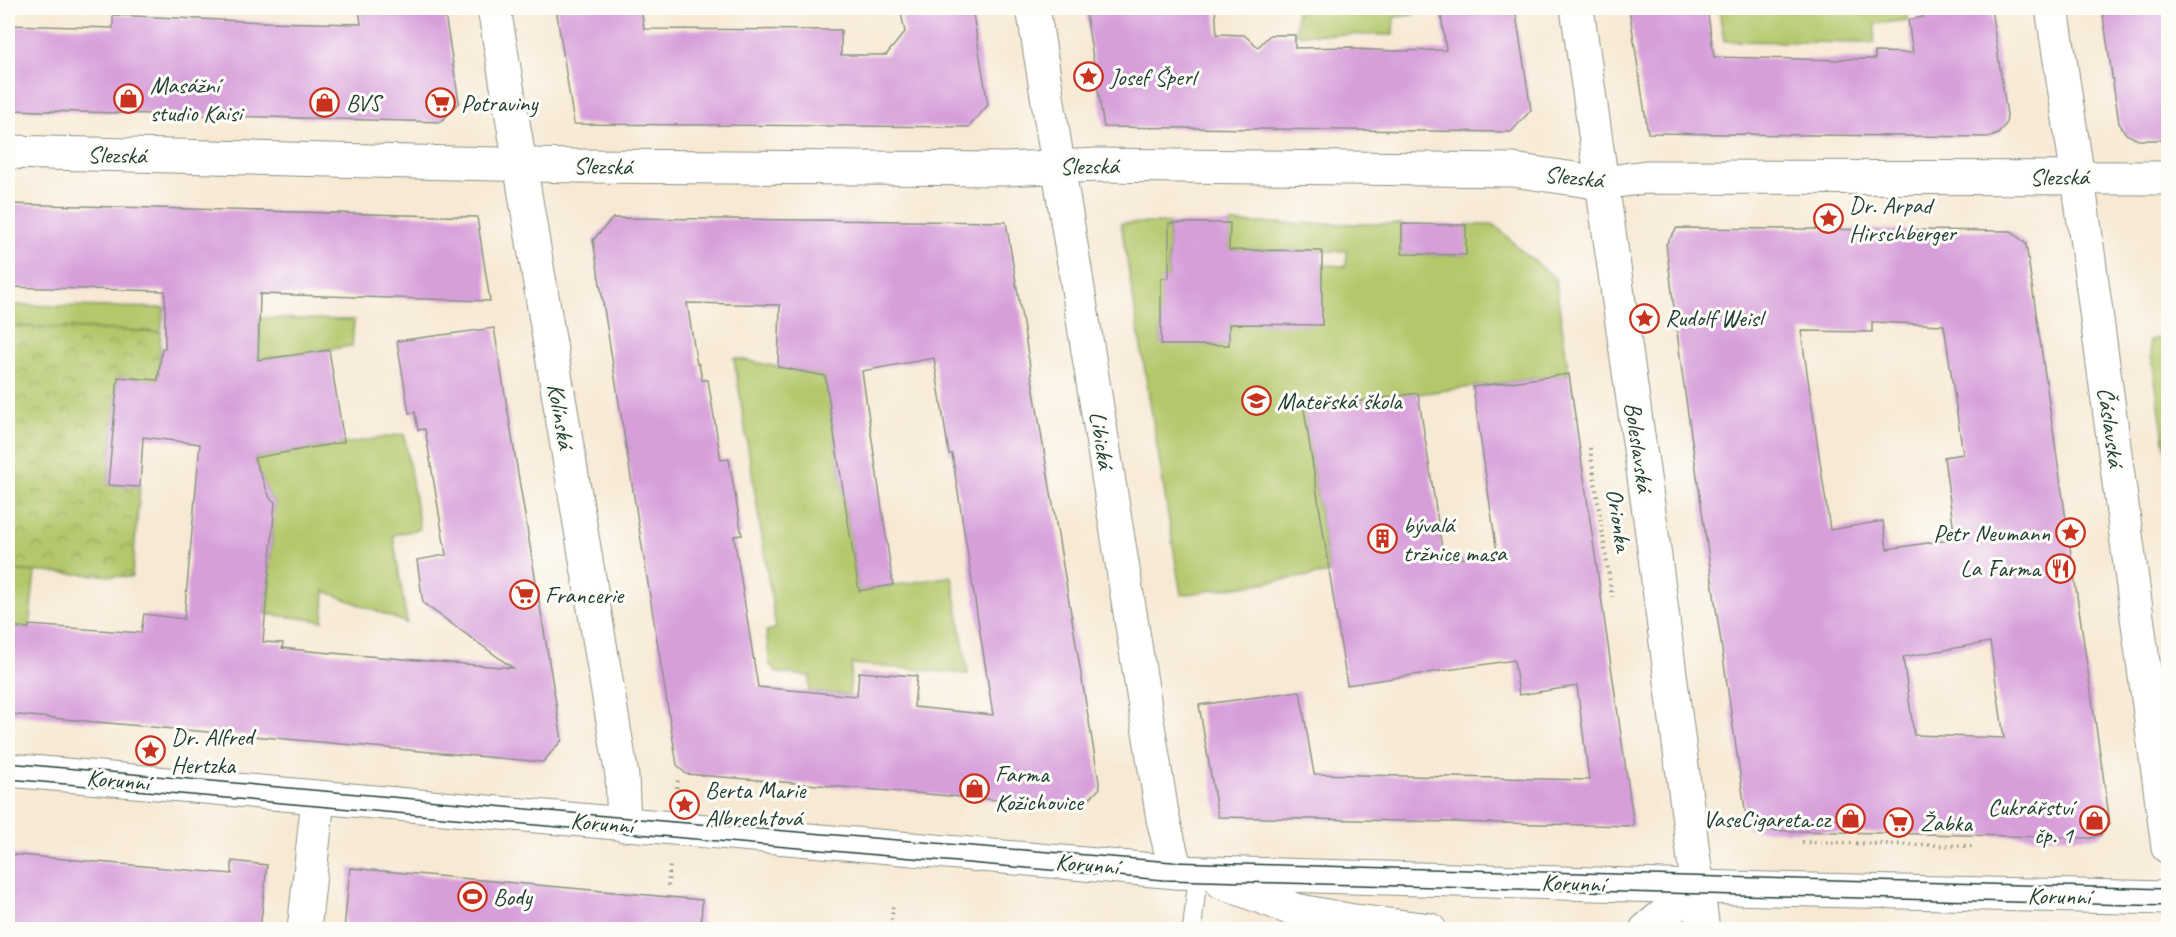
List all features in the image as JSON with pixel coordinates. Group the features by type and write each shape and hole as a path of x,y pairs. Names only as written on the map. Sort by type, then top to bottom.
{"street":[{"name":"Kolínská","path":"494,8 622,776 624,825"},
{"name":"Libická","path":"1033,8 1163,819 1187,872"},
{"name":"Boleslavská","path":"1577,8 1603,183 1703,930"},
{"name":"Čáslavská","path":"2052,8 2078,178 2169,847"},
{"name":"Slezská","path":"8,152 588,166 993,169 1098,165 1513,170 1603,183 1647,177 2169,177"},
{"name":"Korunní","path":"8,770 1187,872 2169,898"},
{"path":"304,930 318,798"},
{"name":"Korunní","path":"1187,872 1295,910 1353,925 1430,930"},
{"path":"1646,930 1697,887"}],"lane":[{"path":"1187,872 1192,930"}],"path":[{"name":"Orionka","path":"1590,448 1612,597"},
{"path":"1802,842 1973,846"},
{"path":"892,920 893,905"}],"green space":[{"path":"1296,8 1412,8 1413,15 1394,17 1393,35 1296,34"},
{"path":"1735,8 1906,8 1908,20 1875,24 1874,43 1724,41 1719,10"},
{"name":"Mateřská škola","path":"1121,223 1169,223 1168,278 1162,279 1161,344 1228,345 1229,324 1322,265 1346,266 1347,251 1229,250 1230,223 1402,224 1402,254 1465,255 1466,225 1495,225 1555,278 1569,374 1304,409 1329,573 1181,595"},
{"path":"14,305 164,308 161,332 13,326"},
{"path":"260,318 354,320 352,346 259,359"},
{"path":"8,326 161,332 158,380 118,377 108,485 140,487 132,577 8,570"},
{"path":"2168,337 2168,466 2149,340"},
{"path":"734,358 825,376 859,591 952,576 968,674 852,664 849,695 809,692 810,676 778,673 770,665 766,631 776,629"},
{"path":"404,434 420,529 393,535 407,623 325,591 323,621 266,614 275,502 270,498 254,458"},
{"path":"8,570 35,571 29,628 8,626"}],"building":[{"path":"359,8 444,8 459,102 441,122 8,110 8,25 113,28 113,15 361,24"},
{"path":"556,8 641,8 644,29 841,30 841,55 886,55 905,32 900,8 972,8 988,105 969,127 574,124"},
{"path":"1085,8 1215,8 1217,34 1244,35 1258,47 1270,35 1295,35 1295,48 1353,47 1353,49 1393,51 1446,50 1440,8 1515,8 1531,110 1511,132 1104,127"},
{"path":"1629,8 1707,8 1714,57 1839,60 1875,59 1875,52 1913,53 1908,20 1923,17 1922,8 1991,8 2007,115 2006,124 1998,134 1990,137 1648,133"},
{"path":"2102,8 2169,8 2169,140 2138,140 2126,134 2119,123"},
{"path":"8,204 477,217 490,301 260,294 258,360 329,350 344,442 254,458 270,498 275,502 263,642 283,643 282,648 320,652 513,668 423,603 417,560 446,555 425,429 418,430 415,412 409,413 397,341 494,328 562,740 543,762 8,714 8,626 29,628 29,625 141,633 144,614 184,619 200,444 143,437 140,487 108,485 118,377 158,380 162,348 165,348 165,291 8,287"},
{"path":"613,218 1006,222 1100,788 1081,807 686,774 677,765 593,240","holes":["687,303 780,305 778,367 825,376 859,591 893,585 862,371 934,358 949,454 952,454 993,715 914,707 917,676 859,672 857,696 758,687 734,536 742,535 729,459 721,460 708,380 702,380 699,364 697,364"]},
{"path":"1169,223 1230,223 1229,250 1322,251 1322,325 1229,324 1229,345 1161,345 1161,278 1169,278"},
{"path":"1402,224 1466,225 1466,255 1402,254"},
{"path":"1677,228 2011,231 2026,244 2110,823 2101,835 2091,838 1748,830 1682,372 1666,244","holes":["1872,322 1944,325 1963,454 1944,457 1955,539 1887,549 1883,521 1830,530 1801,331 1872,332","1990,642 2004,738 1914,735 1903,657"]},
{"path":"1569,374 1634,826 1218,817 1199,705 1300,691 1314,774 1589,780 1577,686 1519,695 1514,660 1347,685 1304,409 1418,393 1444,561 1497,553 1473,387"},
{"path":"8,854 232,874 232,861 267,865 260,930 8,930"},
{"path":"350,868 702,900 701,930 344,930"}],"tram line":[{"path":"8,763 674,822 1173,862 2168,889"},
{"path":"8,779 1163,880 2168,906"}],"place":[{"name":"Josef Šperl","path":"1089,77"},
{"name":"Masážní studio Kaisi","path":"129,99"},
{"name":"BVS","path":"325,103"},
{"name":"Potraviny","path":"440,103"},
{"name":"Dr. Arpad Hirschberger","path":"1828,219"},
{"name":"Rudolf Weisl","path":"1644,318"},
{"name":"Mateřská škola","path":"1256,401"},
{"name":"Petr Neumann","path":"2071,533"},
{"name":"bývalá tržnice masa","path":"1382,539"},
{"name":"La Farma","path":"2061,568"},
{"name":"Francerie","path":"524,595"},
{"name":"Dr. Alfred Hertzka","path":"150,751"},
{"name":"Farma Kožichovice","path":"974,788"},
{"name":"Berta Marie Albrechtová","path":"684,804"},
{"name":"VaseCigareta.cz","path":"1851,819"},
{"name":"Cukrářství čp. 1","path":"2094,821"},
{"name":"Žabka","path":"1899,823"},
{"name":"Body","path":"472,897"}]}
